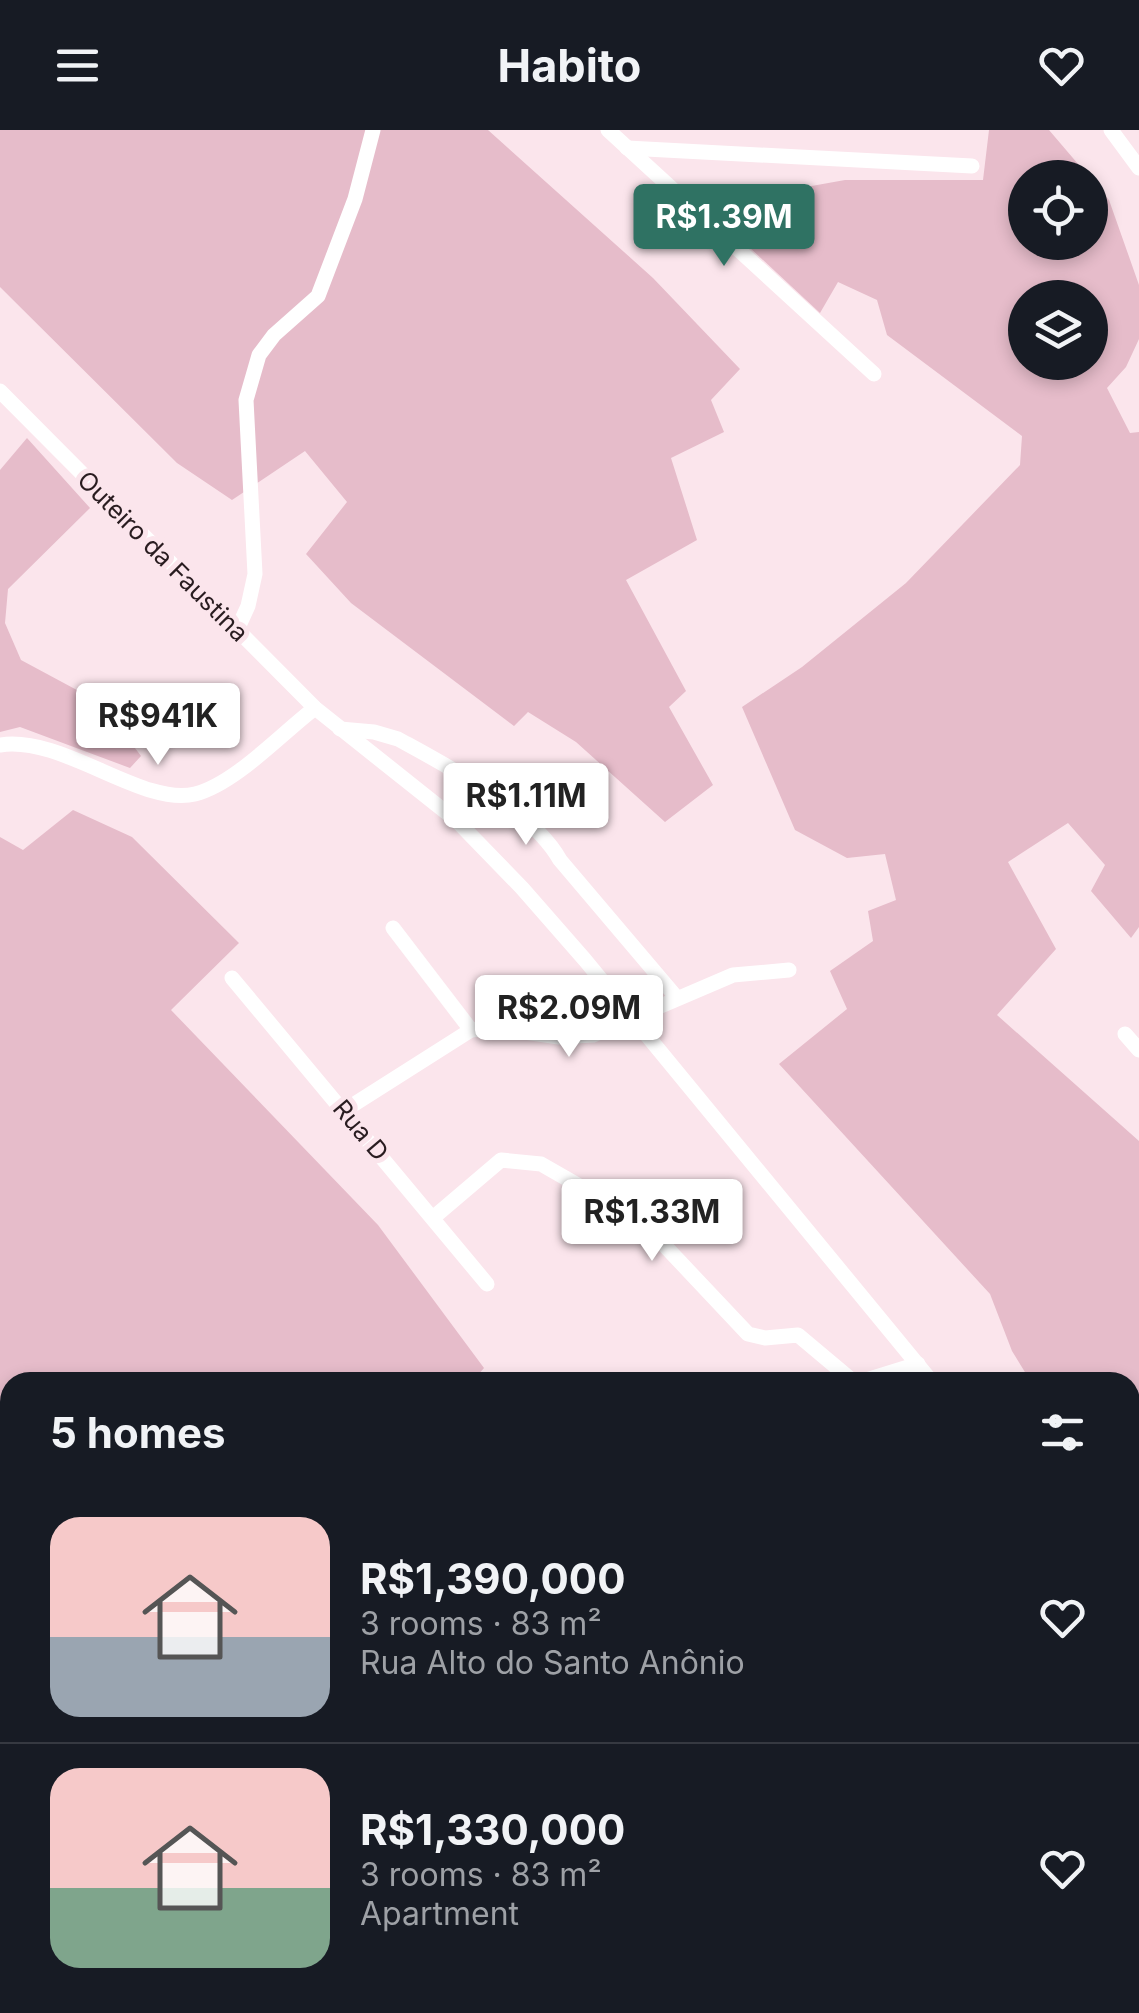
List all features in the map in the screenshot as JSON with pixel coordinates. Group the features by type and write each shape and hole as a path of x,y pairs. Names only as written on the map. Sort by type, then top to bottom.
{"street":[{"path":"238,630 255,574 246,400 251,375 259,355 274,336 318,296 356,200 372,130"},
{"path":"608,130 874,374"},
{"path":"1111,130 1139,168"},
{"path":"627,148 972,166"},
{"name":"Outeiro da Faustina","path":"0,391 315,708 457,821 522,888 924,1372"},
{"path":"0,746 19,744 54,752 154,790 197,794 228,776 315,708"},
{"path":"340,730 374,732 398,739 526,819 549,840 560,860 677,998"},
{"path":"394,928 472,1030"},
{"path":"346,1110 472,1030 497,1028 579,1038 634,1019 733,975 790,970"},
{"name":"Rua D","path":"232,978 346,1110 487,1284"},
{"path":"1125,1034 1139,1050"},
{"path":"434,1217 501,1160 541,1164 649,1229 748,1334 765,1338 798,1336 844,1372"},
{"path":"891,1372 918,1364"}],"shaded area":[{"path":"0,130 488,130 653,278 740,369 711,400 724,432 671,458 697,540 626,580 686,691 669,707 713,785 665,822 576,742 528,712 514,726 351,603 306,554 347,502 305,451 232,500 177,463 0,287"},
{"path":"989,130 1049,130 1075,160 1008,160 1008,260 1108,260 1108,199 1139,285 1139,339 1126,367 1107,388 1130,433 1139,432 1139,927 1131,938 1091,891 1105,865 1068,823 1008,862 1056,949 997,1015 1139,1141 1139,1372 1025,1372 1012,1351 990,1294 779,1064 847,1009 830,971 873,941 868,911 896,900 885,854 847,858 795,830 742,707 802,667 906,583 1020,465 1022,436 887,335 877,300 838,282 820,313 721,221 742,186 806,187 845,180 983,180"},
{"path":"27,438 90,508 8,589 5,623 21,660 101,703 141,756 130,768 20,727 0,732 0,470"},
{"path":"73,810 132,837 239,943 171,1010 378,1225 484,1368 481,1372 0,1372 0,837 23,850"}]}
